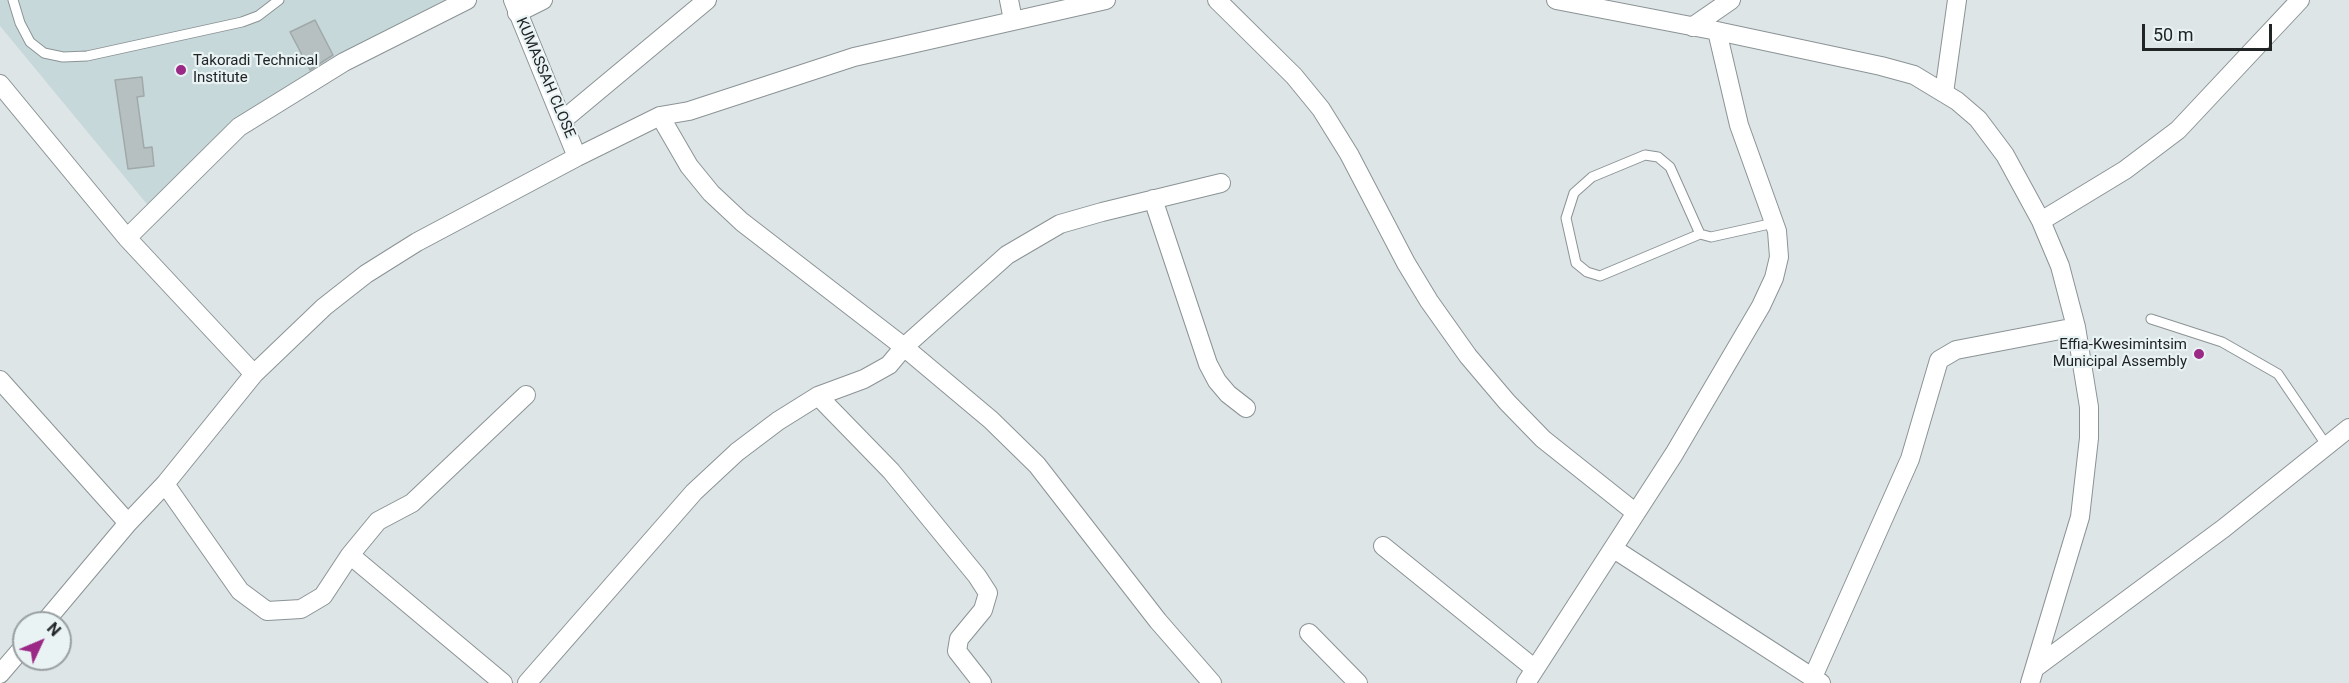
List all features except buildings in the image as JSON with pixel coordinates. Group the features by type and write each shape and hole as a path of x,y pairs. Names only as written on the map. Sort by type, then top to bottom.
{"street":[{"path":"127,238 239,127 344,62 467,0"},
{"path":"515,6 543,0"},
{"path":"563,120 707,0"},
{"path":"1009,0 1013,20"},
{"path":"54,611 128,523 165,484 254,374 324,307 366,274 417,242 577,157 660,116 689,111 854,57 1106,0"},
{"path":"1217,0 1294,76 1321,109 1348,154 1406,263 1429,301 1468,356 1507,402 1543,439 1636,513"},
{"path":"1556,0 1717,31 1914,75 1944,93 1978,119 2005,155 2041,220 2060,266 2076,327 2089,407 2090,438 2080,517 2032,679"},
{"path":"1692,27 1731,0"},
{"path":"1944,93 1956,0"},
{"path":"2041,220 2125,170 2178,130 2300,0"},
{"name":"KUMASSAH CLOSE","path":"515,6 577,157"},
{"path":"1383,546 1531,676 1636,513 1761,306 1774,278 1779,257 1774,223 1739,125 1717,31"},
{"path":"0,84 127,238 254,374"},
{"path":"660,116 689,166 711,193 742,222 904,347 991,420 1037,465 1158,621 1212,683"},
{"path":"527,683 694,492 737,452 778,421 818,396 880,371 889,365 904,347 1007,255 1060,224 1221,183"},
{"path":"1153,199 1208,364 1217,381 1228,394 1246,408"},
{"path":"1614,549 1817,680 1910,459 1939,360 1956,350 2076,327"},
{"path":"0,380 128,523"},
{"path":"165,484 240,591 267,611 301,609 323,596 350,555 378,521 412,503 526,395"},
{"path":"818,396 891,471 977,576 988,593 983,610 959,639 957,651 981,683"},
{"path":"2032,679 2349,428"},
{"path":"350,555 503,683"},
{"path":"1309,633 1358,683"},
{"path":"0,674 12,660"}],"lane":[{"path":"13,0 20,24 30,42 45,53 63,57 87,56 242,22 258,16 279,0"},
{"path":"1700,234 1670,167 1658,157 1645,155 1592,177 1574,193 1566,218 1576,263 1587,272 1600,276 1700,234 1712,237 1774,223"},
{"path":"2151,319 2222,342 2278,374 2327,446"}],"shaded area":[{"name":"Takoradi Technical Institute","path":"0,0 452,0 245,114 151,209 0,26"}],"place":[{"name":"Takoradi Technical Institute","path":"181,70"},
{"name":"Effia-Kwesimintsim Municipal Assembly","path":"2199,354"}]}
